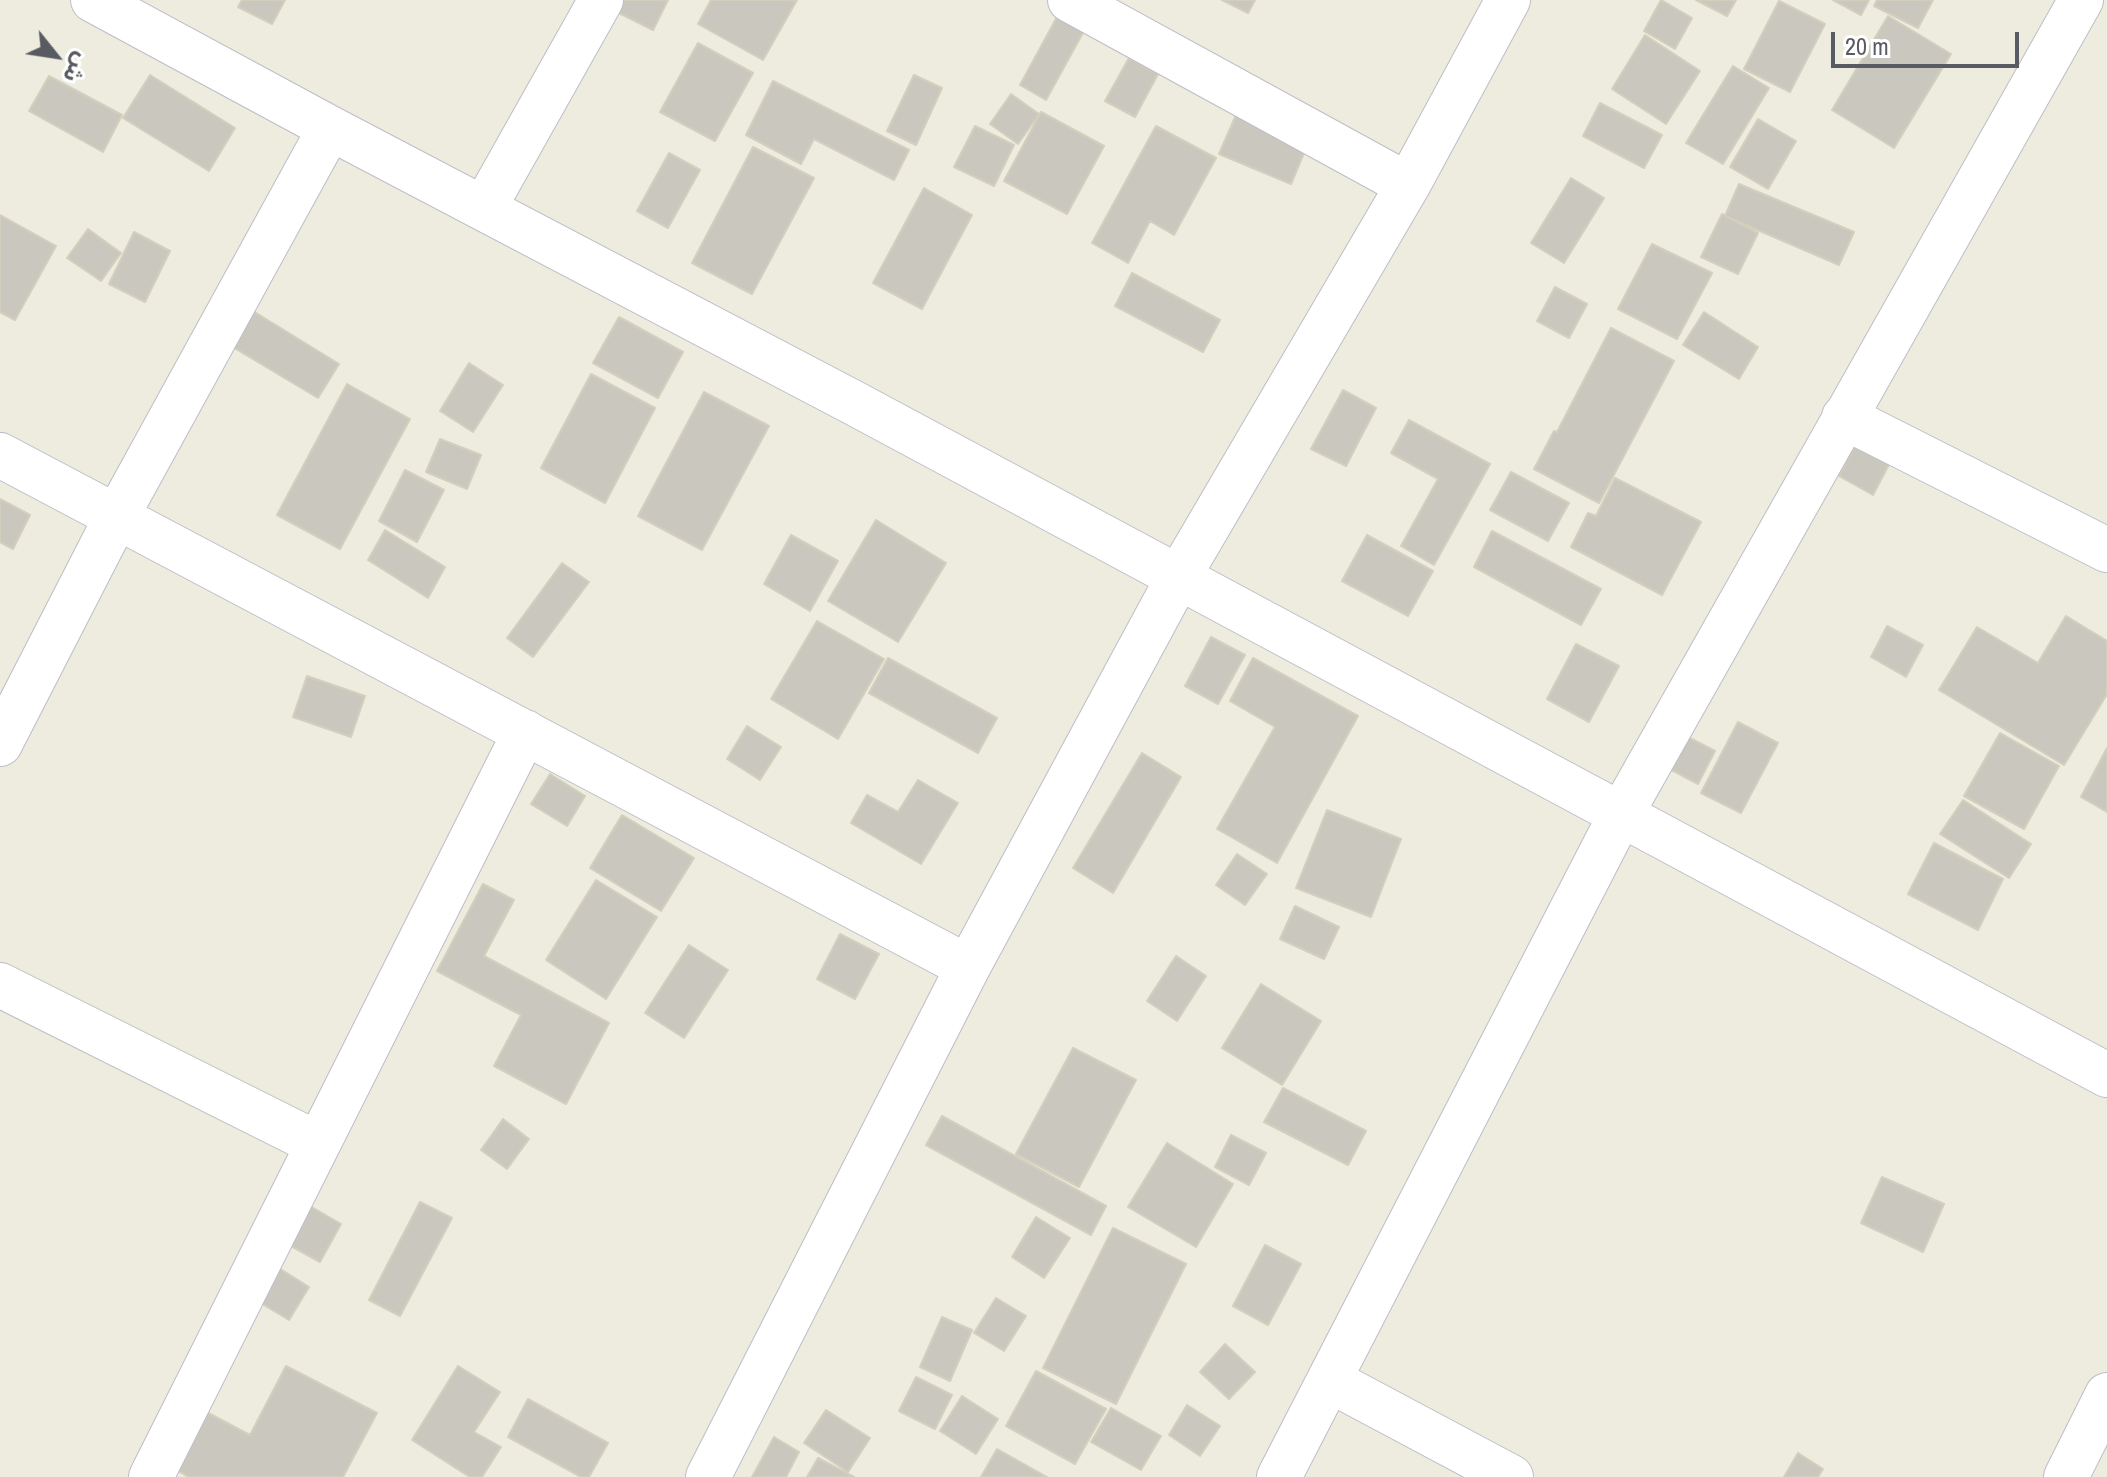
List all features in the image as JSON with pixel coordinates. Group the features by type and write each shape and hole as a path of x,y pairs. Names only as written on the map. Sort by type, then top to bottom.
{"street":[{"path":"93,0 1179,576 1620,816 2107,1075"},
{"path":"484,208 601,0"},
{"path":"1070,0 1408,185"},
{"path":"708,1477 968,967 1179,576 1408,185 1508,0"},
{"path":"1279,1477 1620,816 2081,0"},
{"path":"0,744 117,516 330,128"},
{"path":"1844,417 2107,550"},
{"path":"0,455 968,967"},
{"path":"151,1477 525,732"},
{"path":"0,985 318,1144"},
{"path":"1329,1380 1511,1477"},
{"path":"2066,1477 2107,1395"}],"building":[{"path":"242,0 285,0 272,24 238,7"},
{"path":"621,0 668,0 653,30 615,11"},
{"path":"711,0 797,0 763,60 698,24"},
{"path":"1222,0 1255,0 1248,13"},
{"path":"1661,0 1692,18 1675,49 1644,31"},
{"path":"1696,0 1736,0 1727,16"},
{"path":"1833,0 1869,0 1861,15"},
{"path":"1877,0 1933,0 1918,28 1874,6"},
{"path":"1779,1 1825,24 1790,92 1744,69"},
{"path":"1888,16 1951,54 1894,148 1832,110"},
{"path":"1057,17 1084,31 1046,100 1020,85"},
{"path":"1645,35 1700,71 1666,124 1612,89"},
{"path":"698,43 753,73 715,141 660,112"},
{"path":"1129,58 1158,74 1135,117 1105,101"},
{"path":"1733,66 1769,88 1723,164 1686,143"},
{"path":"150,75 235,128 209,171 123,118"},
{"path":"914,75 942,88 916,145 887,131"},
{"path":"49,76 122,115 103,152 29,111"},
{"path":"773,81 909,150 894,180 814,139 801,164 746,135"},
{"path":"1011,94 1039,114 1018,144 990,124"},
{"path":"1600,103 1662,135 1644,168 1583,136"},
{"path":"1041,112 1104,146 1067,214 1004,181"},
{"path":"1236,115 1307,146 1291,184 1219,154"},
{"path":"1758,119 1796,141 1768,189 1730,167"},
{"path":"975,126 1014,145 994,186 954,167"},
{"path":"1156,126 1216,158 1174,235 1150,221 1128,263 1092,243"},
{"path":"753,147 814,178 752,294 692,263"},
{"path":"669,153 700,170 668,228 637,211"},
{"path":"1571,178 1604,198 1564,263 1531,243"},
{"path":"1739,184 1854,232 1839,265 1725,216"},
{"path":"924,188 972,215 922,309 873,283"},
{"path":"1722,214 1758,233 1738,274 1701,257"},
{"path":"0,215 56,246 15,320 0,312"},
{"path":"88,229 121,253 101,281 67,258"},
{"path":"134,232 170,251 145,302 109,284"},
{"path":"1652,244 1712,273 1677,339 1618,309"},
{"path":"1132,273 1220,320 1203,352 1115,306"},
{"path":"1555,287 1587,304 1569,338 1537,321"},
{"path":"253,311 339,364 318,398 231,346"},
{"path":"1704,312 1758,347 1739,379 1683,345"},
{"path":"619,317 683,352 658,398 593,363"},
{"path":"1611,328 1674,361 1599,503 1534,469 1554,431 1557,432"},
{"path":"469,363 503,385 473,432 440,411"},
{"path":"591,374 655,408 605,503 541,468"},
{"path":"347,384 410,419 340,549 277,515"},
{"path":"1343,390 1376,408 1346,466 1311,449"},
{"path":"704,392 769,426 702,550 638,516"},
{"path":"1409,420 1490,464 1434,565 1401,546 1438,479 1391,453"},
{"path":"1859,437 1894,455 1873,495 1839,476"},
{"path":"440,439 481,455 467,489 426,472"},
{"path":"405,470 444,490 417,542 379,521"},
{"path":"1511,472 1569,503 1548,541 1490,510"},
{"path":"1615,478 1701,522 1662,595 1571,547 1588,513 1596,516"},
{"path":"0,499 30,515 13,549 0,542"},
{"path":"876,520 946,563 898,642 828,601"},
{"path":"385,530 445,567 428,598 368,560"},
{"path":"1492,531 1601,589 1581,625 1474,567"},
{"path":"791,535 838,561 810,611 764,584"},
{"path":"1367,535 1433,571 1408,616 1342,581"},
{"path":"562,563 589,582 533,657 507,638"},
{"path":"2066,616 2107,641 2107,694 2064,765 1939,690 1977,627 2038,663"},
{"path":"817,621 884,659 838,739 771,699"},
{"path":"1887,626 1923,645 1906,677 1871,657"},
{"path":"1211,637 1245,655 1218,704 1185,686"},
{"path":"1576,644 1619,666 1589,722 1547,699"},
{"path":"888,658 997,718 978,753 869,693"},
{"path":"1253,658 1358,716 1277,863 1217,829 1275,727 1230,701"},
{"path":"307,676 365,696 351,737 293,717"},
{"path":"1738,722 1778,743 1741,813 1701,793"},
{"path":"747,726 781,747 760,780 727,759"},
{"path":"2000,733 2059,766 2024,829 1964,796"},
{"path":"1684,735 1715,751 1698,784 1666,767"},
{"path":"2107,748 2107,812 2081,797"},
{"path":"1142,753 1181,777 1113,893 1073,868"},
{"path":"550,774 585,796 567,826 531,804"},
{"path":"918,780 958,803 921,864 851,823 867,795 898,812"},
{"path":"1963,800 2031,844 2009,878 1940,834"},
{"path":"1327,810 1401,839 1371,917 1296,888"},
{"path":"622,815 694,858 661,911 590,868"},
{"path":"1934,843 2003,879 1978,930 1908,894"},
{"path":"1237,854 1267,874 1245,905 1216,885"},
{"path":"596,880 657,917 606,999 546,960"},
{"path":"483,884 514,900 484,956 609,1023 566,1104 494,1066 521,1015 437,971"},
{"path":"1295,906 1339,927 1324,959 1280,939"},
{"path":"840,934 879,954 855,999 817,979"},
{"path":"689,945 728,970 684,1038 645,1013"},
{"path":"1176,956 1206,976 1177,1021 1147,1001"},
{"path":"1261,984 1321,1021 1282,1085 1222,1048"},
{"path":"1073,1048 1136,1080 1079,1187 1016,1154"},
{"path":"1283,1088 1366,1131 1348,1165 1264,1122"},
{"path":"942,1116 1106,1206 1091,1235 926,1145"},
{"path":"503,1119 529,1139 507,1169 481,1150"},
{"path":"1231,1135 1266,1153 1249,1185 1215,1167"},
{"path":"1167,1143 1233,1184 1196,1247 1128,1207"},
{"path":"1882,1177 1944,1204 1923,1252 1861,1223"},
{"path":"420,1202 452,1218 400,1316 369,1300"},
{"path":"310,1206 341,1224 320,1262 289,1245"},
{"path":"1036,1217 1070,1238 1044,1278 1012,1257"},
{"path":"1113,1228 1186,1264 1116,1404 1043,1368"},
{"path":"1265,1245 1301,1264 1268,1325 1233,1306"},
{"path":"250,1250 309,1287 289,1320 229,1284"},
{"path":"996,1298 1026,1316 1004,1351 974,1333"},
{"path":"942,1317 972,1330 950,1381 920,1367"},
{"path":"1225,1344 1255,1372 1229,1399 1200,1372"},
{"path":"286,1366 377,1413 343,1477 189,1477 164,1463 195,1406 250,1435"},
{"path":"458,1366 500,1392 474,1432 501,1447 482,1477 470,1477 412,1440"},
{"path":"1036,1371 1106,1409 1075,1464 1006,1426"},
{"path":"916,1377 952,1395 935,1429 899,1411"},
{"path":"962,1396 998,1419 976,1454 940,1431"},
{"path":"528,1399 608,1443 589,1477 581,1477 508,1437"},
{"path":"1187,1405 1220,1426 1200,1456 1169,1435"},
{"path":"1111,1408 1161,1436 1141,1470 1091,1442"},
{"path":"826,1410 870,1438 848,1472 804,1443"},
{"path":"774,1437 799,1452 786,1477 752,1477"},
{"path":"997,1449 1047,1477 981,1477"},
{"path":"1798,1453 1823,1469 1818,1477 1784,1477"},
{"path":"818,1458 854,1477 807,1477"}]}
